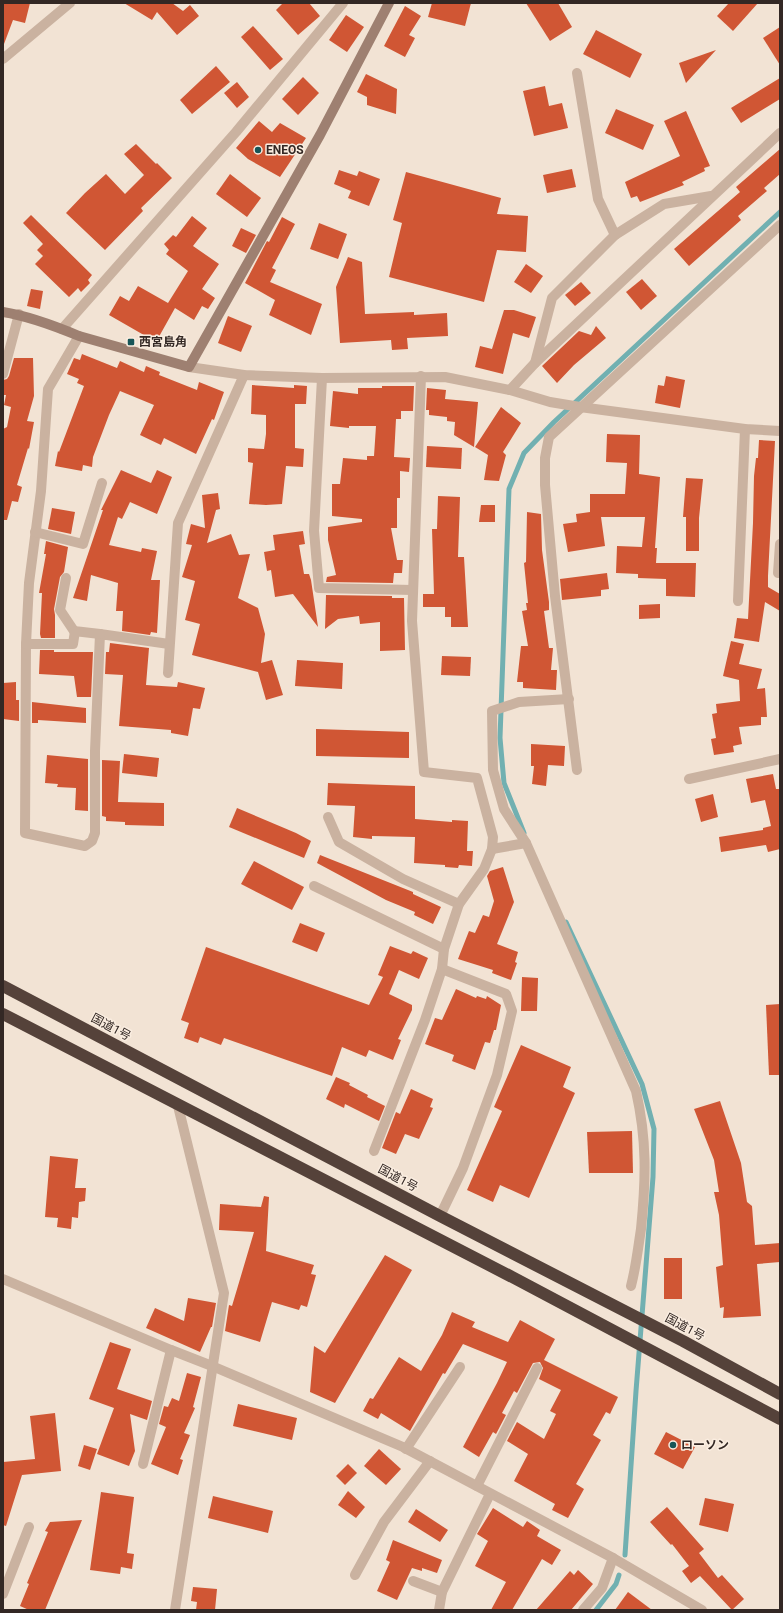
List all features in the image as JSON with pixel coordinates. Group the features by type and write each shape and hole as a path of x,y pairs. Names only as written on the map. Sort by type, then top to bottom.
{"highway":[{"name":"国道1号","path":"3,986 780,1394"},
{"path":"3,1014 178,1106 516,1279 780,1419"}],"street":[{"path":"3,59 70,3"},
{"path":"62,329 236,132 342,3"},
{"path":"189,367 320,135 389,3"},
{"path":"578,73 598,199 615,235"},
{"path":"510,390 534,363 780,133"},
{"path":"534,363 552,298 615,235 664,204 711,196"},
{"path":"577,770 555,596 545,485 545,458 549,437 579,407 780,225"},
{"path":"3,312 19,314 79,336 189,367 244,375 322,378 445,377 510,390 555,403 579,407 745,429 780,431"},
{"path":"3,374 19,314"},
{"path":"79,336 48,389 41,491 29,583 26,644 25,833 85,846 92,841 95,833 95,752 100,634"},
{"path":"168,673 178,523 244,375"},
{"path":"374,1151 425,1020 442,969 444,949 460,904 484,869 492,849 493,837 477,778 424,772 412,621 421,376"},
{"path":"322,378 314,531 319,588 413,590"},
{"path":"738,601 745,429"},
{"path":"35,532 83,544 102,483"},
{"path":"780,544 778,573 780,573"},
{"path":"26,644 73,644 75,631 60,610 66,578"},
{"path":"75,631 169,644"},
{"path":"569,700 519,702 492,711 493,770 504,809 526,843 636,1091 641,1115 646,1158 644,1203 636,1266 631,1286"},
{"path":"689,779 780,759"},
{"path":"328,817 339,842 403,878 460,904"},
{"path":"492,849 526,843"},
{"path":"314,886 444,949"},
{"path":"440,1216 463,1168 497,1075 512,1011 506,994 442,969"},
{"path":"175,1610 224,1293 178,1106"},
{"path":"3,1280 212,1366 406,1449 613,1558 698,1609"},
{"path":"143,1464 171,1350"},
{"path":"406,1449 460,1367"},
{"path":"477,1486 538,1368"},
{"path":"355,1575 384,1522 430,1461"},
{"path":"439,1610 442,1592 490,1494"},
{"path":"3,1594 29,1527"},
{"path":"583,1610 602,1588 613,1558"},
{"path":"413,1581 442,1592"}],"building":[{"path":"3,3 30,3 25,23 13,20 4,44"},
{"path":"124,3 172,3 183,11 190,5 199,16 177,35 157,12 152,20"},
{"path":"283,3 309,3 320,16 298,35 276,10"},
{"path":"432,3 471,3 465,26 428,17"},
{"path":"526,3 558,3 572,27 550,41"},
{"path":"729,3 758,3 733,31 717,16"},
{"path":"405,6 421,16 409,35 415,38 405,57 384,46"},
{"path":"346,15 364,27 347,52 329,40"},
{"path":"253,26 283,59 270,70 241,37"},
{"path":"780,27 780,65 763,38"},
{"path":"596,30 642,54 630,78 583,54"},
{"path":"716,50 686,83 679,63"},
{"path":"216,66 230,82 192,114 180,100"},
{"path":"366,74 397,89 396,114 367,105 367,97 357,92"},
{"path":"303,77 319,93 298,115 282,99"},
{"path":"780,78 780,99 741,123 731,108"},
{"path":"237,82 249,97 237,108 224,93"},
{"path":"545,86 549,106 562,103 568,128 534,136 523,91"},
{"path":"616,109 654,125 643,150 605,133"},
{"path":"686,111 710,166 704,168 705,171 682,182 684,185 640,202 637,196 631,198 625,182 680,156 664,121"},
{"name":"ENEOS","path":"259,121 272,132 280,123 306,138 280,177 248,159 236,148"},
{"path":"136,144 172,178 141,208 143,211 105,250 66,213 106,174 125,194 144,175 124,154"},
{"path":"780,149 780,174 764,188 767,191 738,216 741,220 689,266 674,249 740,192 736,187"},
{"path":"572,169 576,187 547,193 543,175"},
{"path":"339,170 357,176 359,171 380,179 369,206 348,198 351,191 334,184"},
{"path":"406,172 501,198 497,214 528,216 526,252 497,250 484,302 389,277 402,223 393,220"},
{"path":"230,174 261,198 247,217 216,194"},
{"path":"31,215 92,275 88,280 90,283 81,292 78,288 69,297 35,264 43,256 37,250 43,244 23,223"},
{"path":"192,216 207,228 193,246 219,264 202,289 215,298 208,309 202,306 194,320 175,308 156,342 109,315 120,296 129,301 138,286 168,303 188,271 166,254 169,250 164,244 173,235 176,237"},
{"path":"282,217 295,224 272,268 276,270 270,282 322,304 311,335 269,315 275,300 245,283 267,241 269,242"},
{"path":"319,223 347,234 338,259 310,249"},
{"path":"241,228 256,235 246,253 232,246"},
{"path":"348,257 362,262 365,314 414,312 414,315 447,313 448,336 407,338 408,349 392,350 391,340 340,343 336,287"},
{"path":"526,264 543,276 531,293 514,282"},
{"path":"642,279 657,296 641,310 626,292"},
{"path":"581,282 591,293 575,306 565,295"},
{"path":"31,289 43,291 40,309 27,306"},
{"path":"504,310 514,310 536,317 529,338 513,333 503,374 475,367 480,346 492,349"},
{"path":"228,316 252,326 241,352 218,343"},
{"path":"596,326 606,338 574,365 557,383 542,366 579,331 591,335"},
{"path":"82,354 117,368 120,361 144,372 146,366 160,372 159,375 197,390 199,382 224,392 214,420 212,419 196,454 164,438 161,445 140,435 154,405 120,391 93,457 92,467 83,465 82,471 55,466 58,451 59,452 84,386 77,383 79,379 67,374 74,358 80,360"},
{"path":"14,358 33,358 34,396 27,421 34,422 29,449 28,448 17,485 22,487 18,502 12,501 7,520 3,520 3,429 7,427 11,407 4,405 6,395 3,395 3,380 7,379 9,376"},
{"path":"666,376 685,380 680,408 655,403 658,385 664,386"},
{"path":"252,385 294,388 294,385 307,386 306,404 295,404 295,448 304,449 303,467 286,466 282,504 249,504 253,463 248,462 248,448 264,449 266,434 266,415 251,414"},
{"path":"382,386 414,386 413,411 401,411 401,419 396,419 394,457 410,458 409,472 400,471 400,498 397,498 397,528 391,528 397,560 403,560 402,573 394,573 393,583 326,582 327,577 336,575 328,540 328,527 362,522 362,519 332,516 332,484 340,484 343,458 367,460 367,456 374,456 376,426 349,426 349,428 330,426 333,391 358,394 358,388 382,388"},
{"path":"427,388 446,390 445,399 478,402 474,447 454,435 455,422 447,421 447,417 429,415 429,410 426,410"},
{"path":"501,407 521,423 503,452 506,455 499,481 484,480 488,455 475,447"},
{"path":"607,434 640,435 639,474 660,477 655,548 657,548 656,563 696,563 695,597 666,596 666,579 638,578 638,574 616,573 617,546 642,547 645,517 601,517 605,546 568,552 563,524 577,522 576,514 590,512 590,494 625,494 627,463 606,462"},
{"path":"759,440 775,441 768,587 780,594 780,611 765,602 759,642 734,638 737,618 748,619 754,476 756,458 758,458"},
{"path":"427,446 462,448 461,469 426,467"},
{"path":"121,470 151,483 157,470 172,477 157,514 130,502 122,519 118,517 109,545 141,552 142,548 157,551 151,580 160,580 157,633 151,632 150,635 122,631 123,611 116,611 118,583 91,575 87,601 73,598 103,510 101,510"},
{"path":"686,478 703,479 699,518 699,551 686,551 686,517 683,517"},
{"path":"218,493 220,509 216,510 207,543 231,534 239,555 250,554 238,598 258,608 265,634 261,663 272,660 283,695 266,700 258,672 192,655 200,624 185,620 195,581 182,577 192,545 186,544 191,524 205,528 202,495"},
{"path":"438,496 460,497 458,557 464,557 468,627 451,627 451,617 445,617 445,607 423,607 423,594 434,594 432,529 437,529"},
{"path":"481,505 495,505 495,522 479,522"},
{"path":"52,508 75,512 71,534 48,529"},
{"path":"527,512 541,514 542,550 549,602 549,610 544,611 549,648 553,648 551,670 557,670 556,690 523,688 523,682 517,682 521,646 528,646 522,611 527,610 526,603 528,603 524,563 526,562"},
{"path":"303,531 305,544 299,545 304,574 309,574 311,580 318,627 293,594 275,597 271,570 267,571 264,552 275,550 273,535"},
{"path":"46,541 68,547 64,572 60,577 54,609 55,638 41,638 40,634 42,593 39,593 46,554 44,554"},
{"path":"607,573 609,589 601,590 601,596 562,600 560,579"},
{"path":"326,595 392,596 392,598 404,598 405,650 380,651 380,622 360,624 359,616 338,619 325,629"},
{"path":"660,604 660,618 639,619 639,605"},
{"path":"731,641 744,644 739,664 762,669 757,689 765,688 767,717 761,717 761,725 739,727 742,744 733,746 734,752 714,755 711,739 716,738 712,714 717,713 716,704 740,701 739,680 723,676"},
{"path":"110,643 149,648 146,685 177,687 178,682 205,688 200,709 193,708 188,736 171,733 171,730 119,726 123,675 105,674 106,652 109,652"},
{"path":"40,650 54,650 54,652 93,652 91,697 77,697 74,676 39,674"},
{"path":"442,656 471,657 470,676 441,675"},
{"path":"297,660 343,663 342,689 295,686"},
{"path":"16,682 16,700 19,700 19,721 3,719 3,683"},
{"path":"32,702 86,708 86,723 38,720 38,723 32,723"},
{"path":"316,729 409,732 409,758 316,756"},
{"path":"531,744 565,746 564,766 548,765 546,786 532,784 534,766 531,766"},
{"path":"124,754 159,758 157,777 122,773"},
{"path":"47,755 88,759 88,811 75,810 76,788 57,787 58,784 45,783"},
{"path":"102,760 120,761 118,802 164,803 164,826 125,825 125,822 106,821 106,817 102,816"},
{"path":"773,774 776,789 780,789 780,849 768,852 766,845 721,852 719,837 763,830 763,828 771,826 765,800 751,803 746,779"},
{"path":"328,783 415,786 415,819 452,822 452,820 468,821 467,851 473,851 472,866 459,865 458,868 445,867 445,865 414,863 415,837 372,836 372,839 353,837 355,806 327,805"},
{"path":"713,794 718,817 701,822 695,799"},
{"path":"237,808 311,841 304,858 229,827"},
{"path":"320,855 413,892 413,894 441,907 433,924 414,915 415,912 386,900 317,863"},
{"path":"254,861 304,887 292,910 241,884"},
{"path":"503,867 514,902 497,944 518,952 515,962 517,963 511,980 492,973 493,970 458,959 469,931 475,933 483,915 489,917 494,901 487,876 490,871"},
{"path":"300,923 325,933 317,952 292,942"},
{"path":"390,946 411,954 413,951 428,958 419,979 399,970 389,994 412,1005 412,1010 398,1039 401,1040 393,1060 369,1050 366,1057 342,1047 332,1076 224,1038 221,1045 200,1037 198,1043 184,1038 189,1023 181,1020 206,947 369,1005 383,977 378,975"},
{"path":"522,977 538,978 537,1011 521,1011"},
{"path":"456,989 476,998 477,996 486,999 487,996 501,1005 496,1030 494,1030 490,1043 485,1042 475,1070 452,1061 454,1055 425,1044 435,1018 442,1020"},
{"path":"780,1004 780,1075 769,1075 766,1005"},
{"path":"521,1045 571,1067 563,1087 575,1093 529,1198 500,1185 493,1202 467,1190 502,1111 494,1107"},
{"path":"336,1077 350,1083 349,1085 368,1095 367,1097 385,1106 379,1121 345,1104 344,1108 326,1099"},
{"path":"411,1089 433,1099 430,1107 433,1108 419,1139 405,1134 396,1154 382,1148 396,1112 400,1114"},
{"path":"720,1101 741,1163 747,1202 752,1206 755,1245 780,1243 780,1262 757,1264 761,1316 723,1318 724,1307 720,1308 716,1267 723,1265 719,1215 714,1192 719,1192 714,1160 694,1109"},
{"path":"632,1131 633,1173 589,1173 587,1132"},
{"path":"50,1156 78,1159 75,1188 86,1188 85,1201 79,1202 78,1218 72,1217 71,1229 57,1227 58,1218 45,1217"},
{"path":"264,1196 269,1197 266,1251 314,1265 311,1274 316,1275 307,1307 301,1305 299,1310 272,1302 260,1342 225,1331 229,1305 232,1306 254,1232 219,1230 220,1204 261,1207"},
{"path":"385,1255 412,1270 335,1403 310,1392 314,1346 325,1353"},
{"path":"664,1258 682,1258 682,1299 664,1299"},
{"path":"188,1298 216,1303 212,1327 200,1352 146,1328 155,1308 184,1321"},
{"path":"452,1312 475,1322 472,1327 508,1342 520,1320 555,1339 544,1360 618,1397 610,1414 606,1412 593,1435 601,1440 576,1484 584,1489 568,1518 552,1510 555,1504 514,1481 528,1454 507,1441 517,1422 544,1439 556,1414 550,1411 561,1390 539,1379 543,1368 540,1362 533,1363 517,1393 514,1391 502,1413 506,1415 496,1434 493,1432 479,1457 463,1447 507,1362 463,1344 445,1374 443,1373 410,1431 381,1413 378,1419 363,1411 370,1398 373,1399 399,1357 421,1371 442,1335"},
{"path":"110,1342 131,1349 117,1389 152,1401 147,1420 130,1414 135,1451 129,1466 97,1454 114,1408 89,1399"},
{"path":"187,1373 201,1377 193,1407 195,1408 184,1433 190,1435 180,1459 183,1460 178,1475 151,1464 166,1427 159,1424 164,1406 168,1407 172,1398 179,1401"},
{"path":"238,1404 297,1418 292,1440 233,1426"},
{"path":"55,1413 61,1471 22,1475 6,1526 3,1525 3,1462 35,1459 30,1416"},
{"path":"666,1432 695,1447 683,1469 654,1454"},
{"path":"84,1445 97,1449 90,1470 78,1466"},
{"path":"379,1449 401,1469 386,1485 364,1466"},
{"path":"348,1464 357,1473 345,1485 336,1476"},
{"path":"348,1491 365,1507 356,1518 338,1505"},
{"path":"101,1492 134,1497 127,1553 134,1554 132,1569 121,1567 120,1574 90,1570"},
{"path":"213,1496 273,1511 268,1533 208,1518"},
{"path":"705,1498 734,1504 728,1532 699,1525"},
{"path":"667,1507 704,1549 699,1553 718,1578 722,1575 744,1599 732,1610 700,1576 691,1583 682,1571 689,1566 672,1544 671,1545 650,1522"},
{"path":"493,1508 523,1527 527,1521 540,1530 537,1536 561,1550 552,1565 542,1559 512,1610 491,1610 506,1582 475,1566 488,1541 477,1534"},
{"path":"416,1509 448,1530 440,1542 408,1522"},
{"path":"82,1520 45,1610 29,1610 20,1606 29,1584 27,1583 48,1532 45,1531 50,1522"},
{"path":"393,1540 442,1560 437,1573 422,1568 422,1571 412,1568 397,1600 377,1591 390,1562 386,1560"},
{"path":"578,1570 593,1584 571,1610 536,1610 570,1571 574,1575"},
{"path":"193,1587 217,1589 215,1610 196,1610 197,1602 191,1601"},
{"path":"628,1592 652,1610 615,1610"}],"waterway":[{"path":"524,833 504,783 500,738 509,489 524,453 554,422 780,212"},
{"path":"566,922 642,1084 654,1129 653,1177 625,1555"},
{"path":"596,1610 616,1584 619,1575"}],"place":[{"name":"ENEOS","path":"258,150"},
{"name":"西宮島角","path":"131,342"},
{"name":"ローソン","path":"673,1445"}]}
